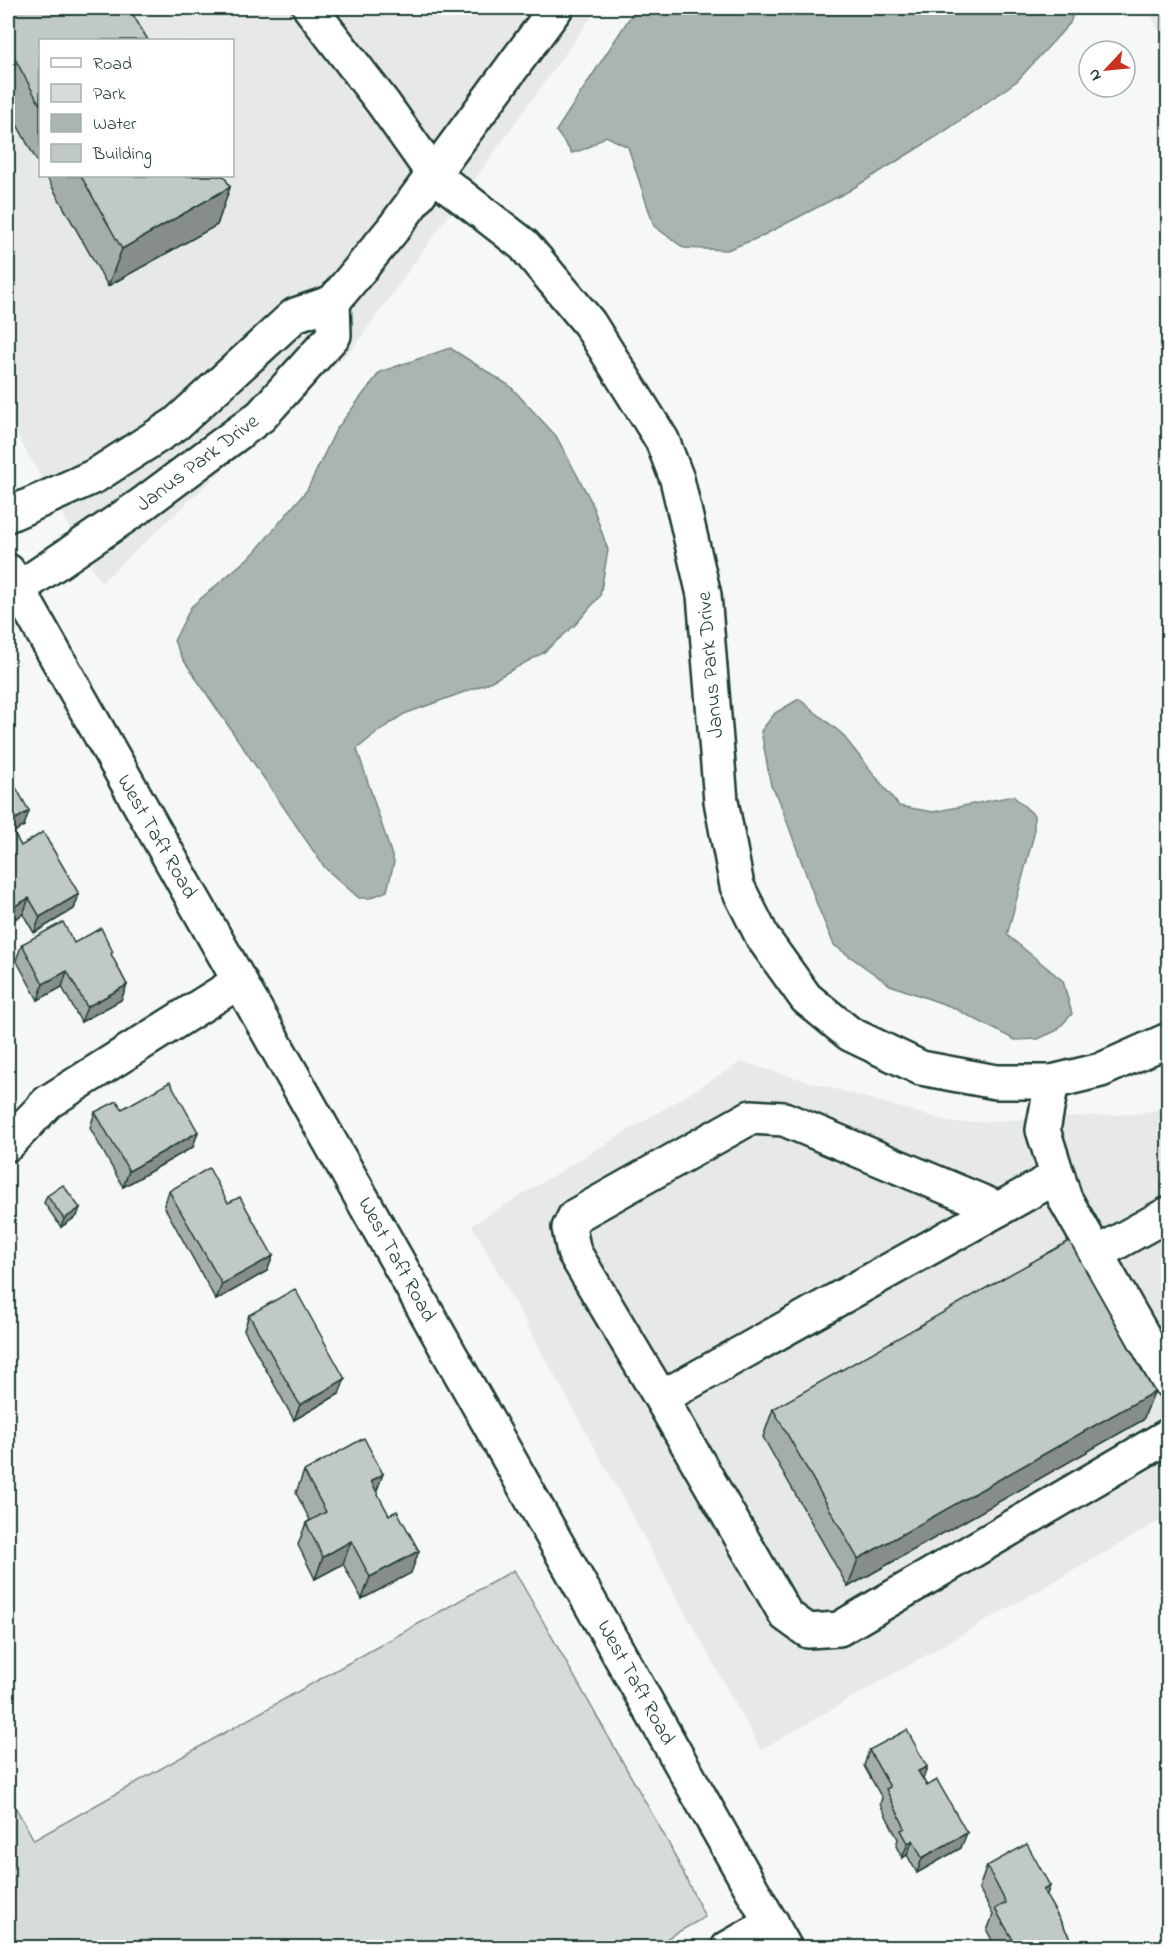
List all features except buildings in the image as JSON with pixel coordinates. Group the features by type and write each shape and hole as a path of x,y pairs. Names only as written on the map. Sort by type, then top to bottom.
{"street":[{"name":"Janus Park Drive","path":"310,8 383,103 434,175 524,245 589,323 662,440 677,479 704,595 721,801 737,886 763,938 806,998 850,1034 921,1068 996,1082 1053,1082 1101,1070 1168,1040"},
{"path":"333,302 434,175 556,8"},
{"name":"Janus Park Drive","path":"8,516 94,476 166,429 184,416 296,315 333,302 334,334 261,416 140,506 13,580"},
{"name":"West Taft Road","path":"13,580 778,1935"},
{"path":"8,1144 48,1102 240,981"},
{"path":"1053,1082 1043,1130 1065,1199 1168,1380"},
{"path":"999,1209 784,1119 751,1117 575,1215 569,1228 574,1252 786,1615 808,1631 839,1629 1168,1436"},
{"path":"660,1398 1058,1176"},
{"path":"1096,1254 1168,1214"},
{"path":"728,1947 778,1935"}],"shaded area":[{"path":"8,8 598,8 353,348 101,583 8,419"},
{"path":"1147,8 1168,8 1168,47"},
{"path":"741,1062 954,1123 1133,1114 1168,1108 1168,1516 761,1750 472,1225"}],"green space":[{"path":"514,1570 668,1842 705,1917 650,1948 8,1947 8,1794 34,1840"}],"water":[{"path":"636,8 1075,8 1070,23 1017,81 942,133 847,192 758,238 727,250 684,248 654,226 628,147 606,136 587,148 572,153 556,131"},
{"path":"450,348 510,386 556,436 591,501 608,550 600,596 575,625 543,653 486,684 404,714 357,749 394,862 387,891 370,898 359,898 325,868 183,659 174,641 191,607 254,553 307,490 336,430 380,372"},
{"path":"799,699 841,733 899,806 933,812 1013,796 1034,815 1034,834 1007,935 1063,981 1072,1014 1056,1031 1038,1039 1015,1040 952,1007 890,985 834,945 778,797 771,786 761,731 775,713"}]}
